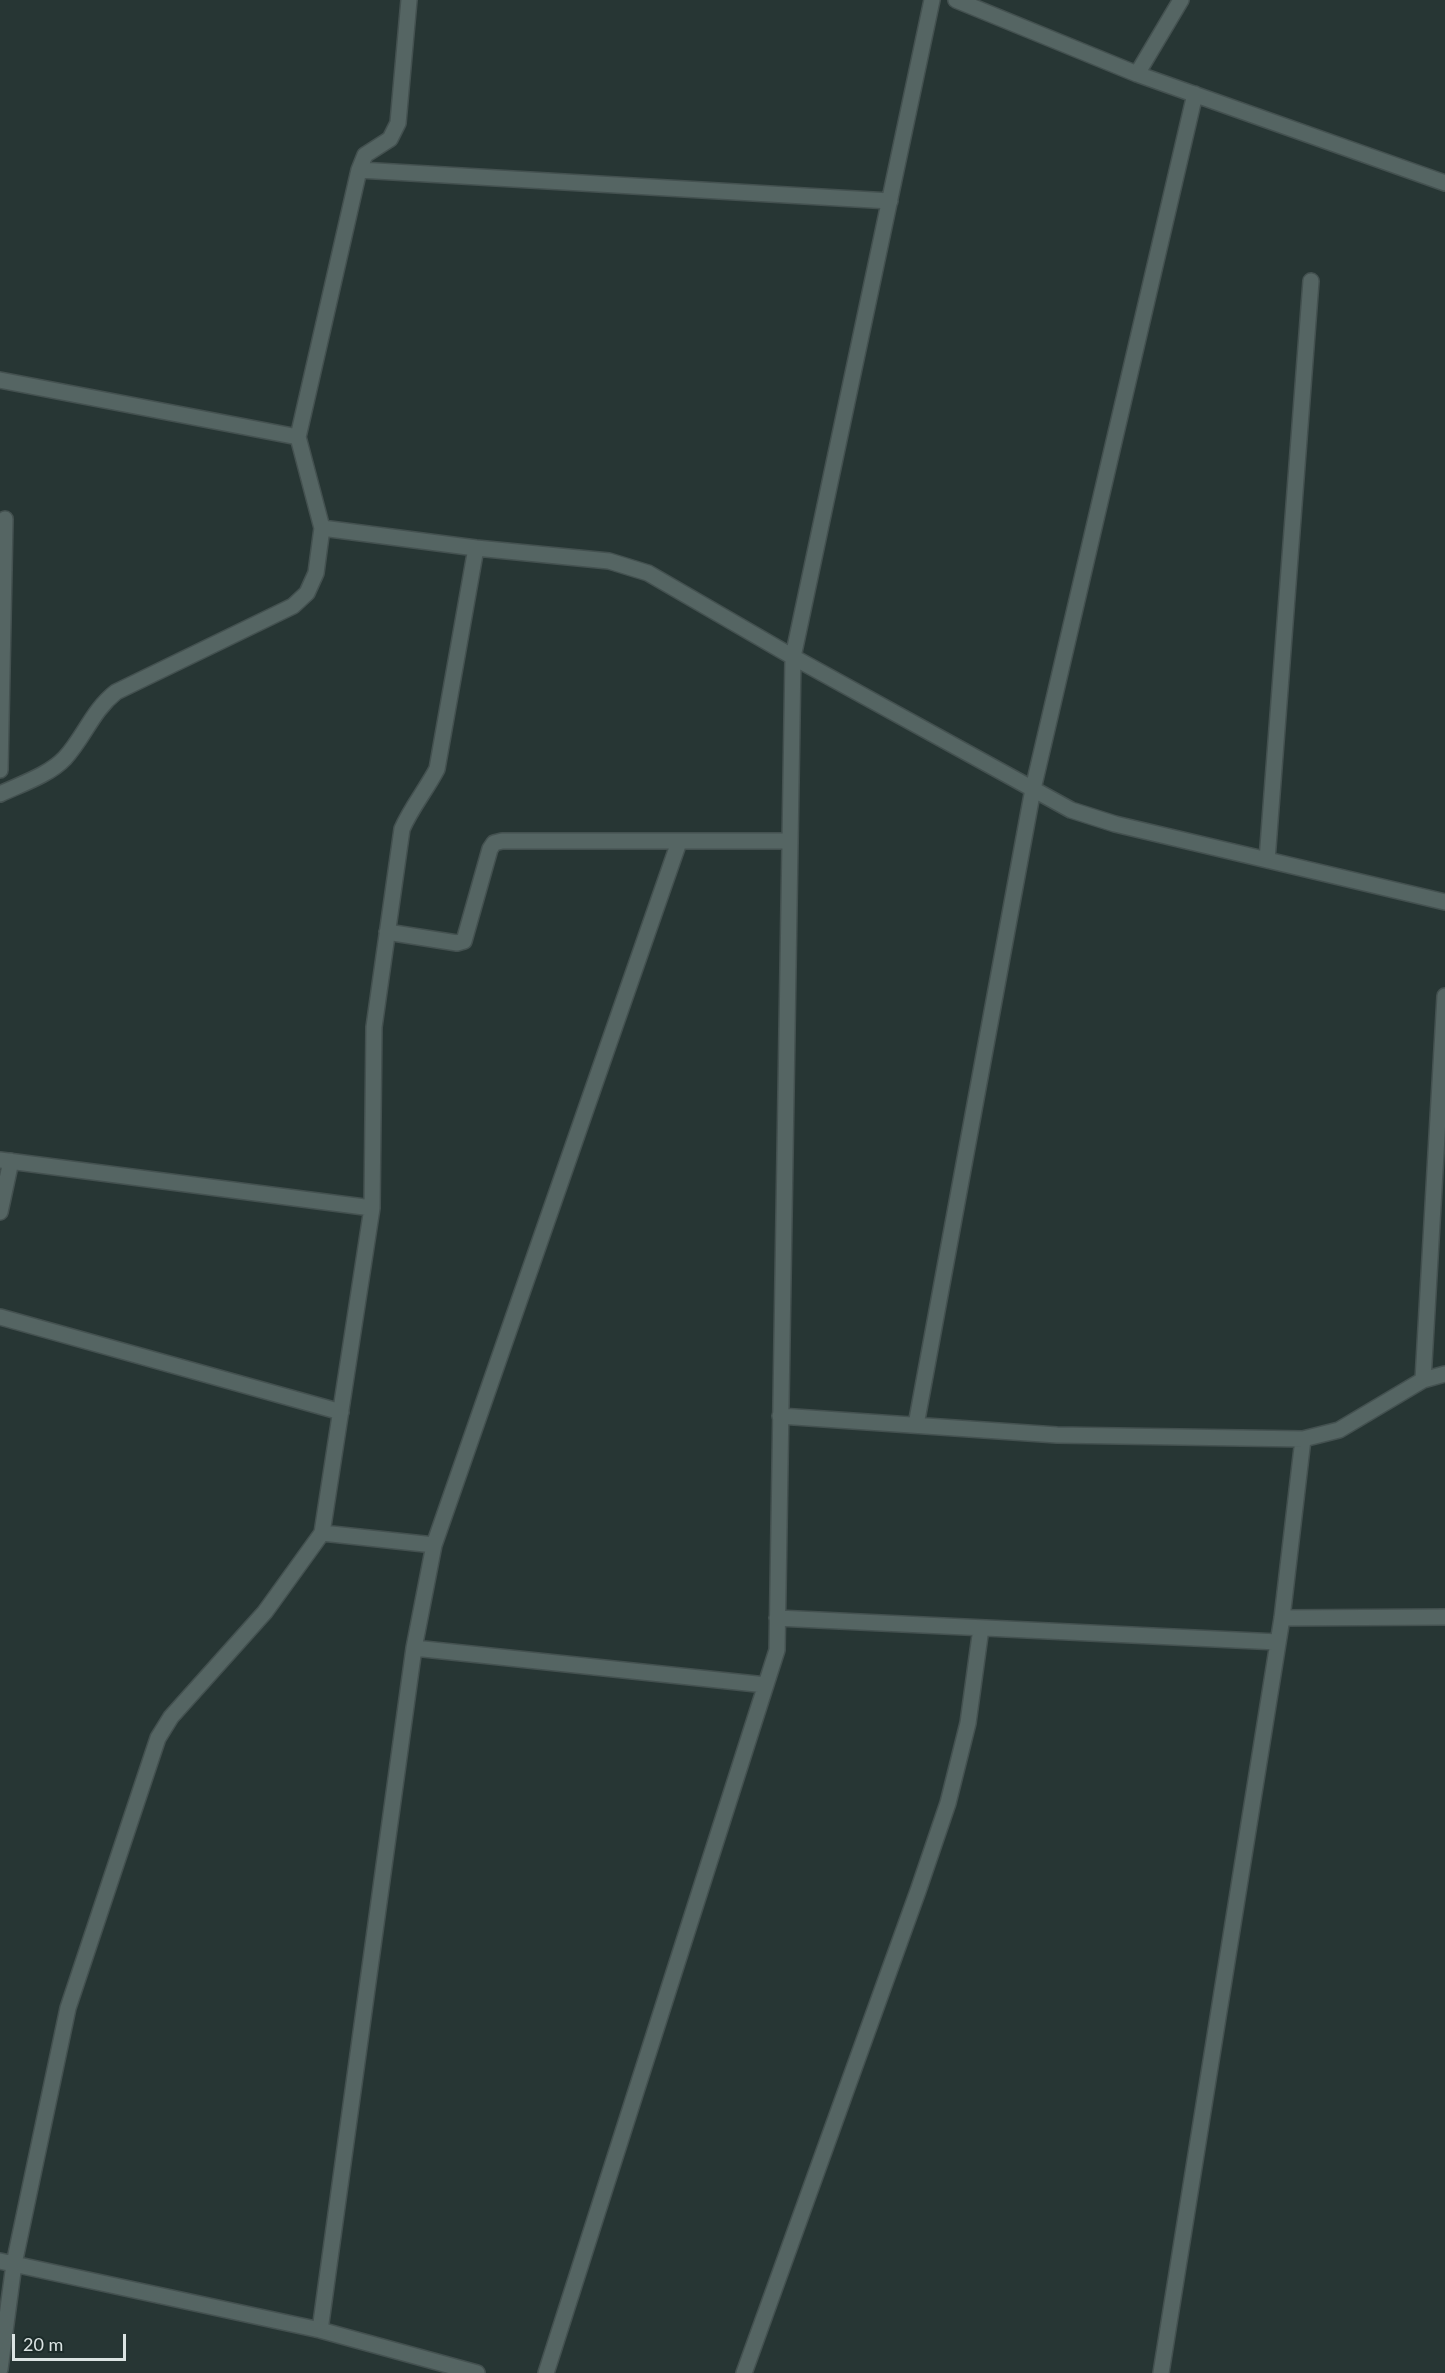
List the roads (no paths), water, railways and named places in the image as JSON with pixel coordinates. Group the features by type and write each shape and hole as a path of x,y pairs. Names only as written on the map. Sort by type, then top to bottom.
{"street":[{"path":"0,794 55,766 64,758 102,704 116,692 293,606 307,593 316,573 322,528 298,437 359,170 365,155 390,139 398,123 410,0"},
{"path":"546,2373 777,1650 793,657 932,0"},
{"path":"956,0 1137,74 1445,183"},
{"path":"1137,74 1181,0"},
{"path":"916,1425 1032,789 1196,94"},
{"path":"359,170 890,201"},
{"path":"1268,860 1311,281"},
{"path":"0,380 298,437"},
{"path":"0,770 5,519"},
{"path":"322,528 476,548 609,561 648,573 793,657 1071,810 1114,824 1445,902"},
{"path":"0,2369 7,2263 68,2008 158,1738 171,1717 265,1612 322,1533 372,1208 374,1027 402,830 410,812 428,788 437,769 476,548"},
{"path":"387,932 457,943 465,941 490,849 494,843 502,841 790,841"},
{"path":"321,2330 414,1648 434,1545 679,842"},
{"path":"1423,1380 1445,996"},
{"path":"0,1212 5,1160 372,1208"},
{"path":"0,1317 341,1412"},
{"path":"780,1416 1058,1435 1303,1439 1339,1430 1423,1380 1445,1374"},
{"path":"1161,2373 1282,1618 1303,1439"},
{"path":"322,1533 434,1545"},
{"path":"1282,1618 1445,1617"},
{"path":"777,1618 1278,1642"},
{"path":"744,2373 948,1803 968,1723 981,1628"},
{"path":"414,1648 766,1684"},
{"path":"7,2263 321,2330 477,2373"}]}
